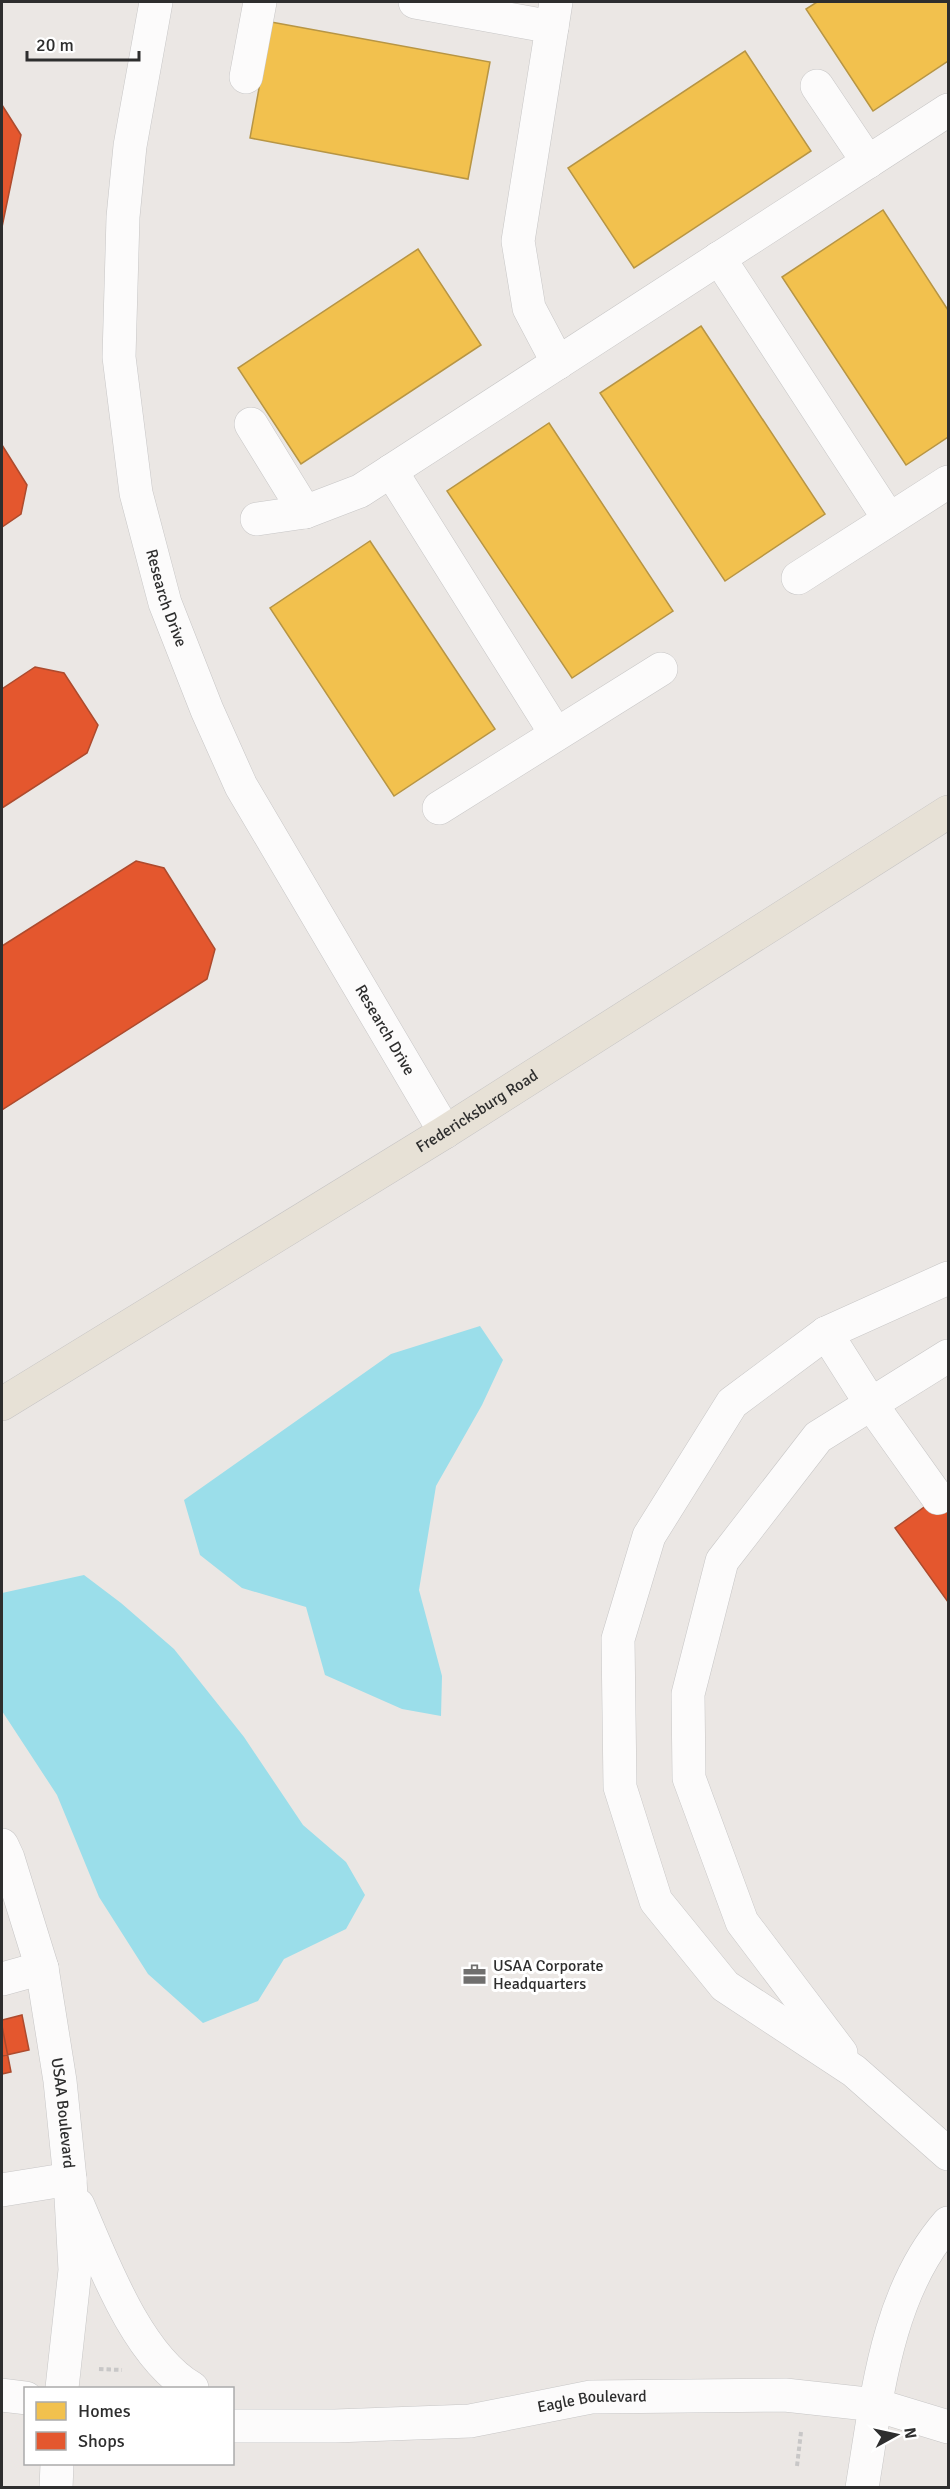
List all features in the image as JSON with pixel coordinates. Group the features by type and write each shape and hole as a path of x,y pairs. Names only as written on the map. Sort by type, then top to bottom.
{"main road":[{"name":"Fredericksburg Road","path":"2,1404 445,1132 948,812"}],"street":[{"name":"Research Drive","path":"156,2 130,146 123,217 119,357 136,494 165,603 207,710 241,786 445,1132"},
{"path":"246,77 260,2"},
{"path":"415,2 554,14 518,240 529,308 558,363"},
{"path":"817,86 868,162"},
{"path":"256,519 305,512 360,491 948,110"},
{"path":"719,258 889,519"},
{"path":"251,424 305,512"},
{"path":"391,471 556,734"},
{"path":"798,578 948,482"},
{"path":"439,808 661,669"},
{"path":"948,1278 826,1333 732,1403 649,1536 618,1639 620,1787 656,1900 725,1986 855,2071 948,2154"},
{"path":"826,1333 871,1404 938,1498"},
{"path":"855,2071 742,1922 690,1778 688,1694 722,1561 818,1437 948,1356"},
{"name":"USAA Boulevard","path":"2,1845 42,1968 60,2081 70,2183 75,2270 62,2387"},
{"path":"2,1979 42,1968"},
{"path":"2,2190 70,2183 110,2277 136,2327 174,2378 190,2387"},
{"path":"862,2487 876,2405 895,2318 930,2244 948,2223"},
{"name":"Eagle Boulevard","path":"240,2422 470,2421 591,2397 786,2394 876,2405 948,2427"},
{"path":"2,2395 24,2398"},
{"path":"56,2487 57,2465"}],"path":[{"path":"95,2369 128,2370"},
{"path":"797,2466 801,2431"}],"water":[{"path":"480,1326 503,1360 482,1405 436,1486 419,1590 442,1676 441,1716 402,1709 325,1675 306,1607 242,1588 200,1555 184,1500 391,1354"},
{"path":"84,1575 121,1603 174,1649 244,1737 303,1825 346,1862 365,1895 346,1929 284,1959 258,2001 203,2023 148,1974 99,1897 57,1795 2,1711 2,1593"}],"building: Homes":[{"path":"817,2 948,2 948,61 873,111 806,9"},
{"path":"271,22 490,62 468,179 250,138"},
{"path":"745,51 811,151 634,268 568,168"},
{"path":"883,210 948,310 948,437 906,465 782,277"},
{"path":"418,249 481,345 301,464 238,368"},
{"path":"701,326 825,514 725,581 600,393"},
{"path":"549,423 673,611 572,678 447,491"},
{"path":"370,541 495,729 394,796 270,608"}],"building: Shops":[{"path":"2,105 21,135 2,227"},
{"path":"2,445 27,485 21,514 2,527"},
{"path":"35,667 64,673 98,725 87,753 2,808 2,689"},
{"path":"136,861 164,868 215,949 207,979 2,1110 2,946"},
{"path":"948,1490 948,1602 895,1528"},
{"path":"22,2015 29,2050 2,2056 2,2020"},
{"path":"2,2026 11,2072 2,2074"}],"place":[{"name":"USAA Corporate Headquarters","path":"475,1975"}]}
